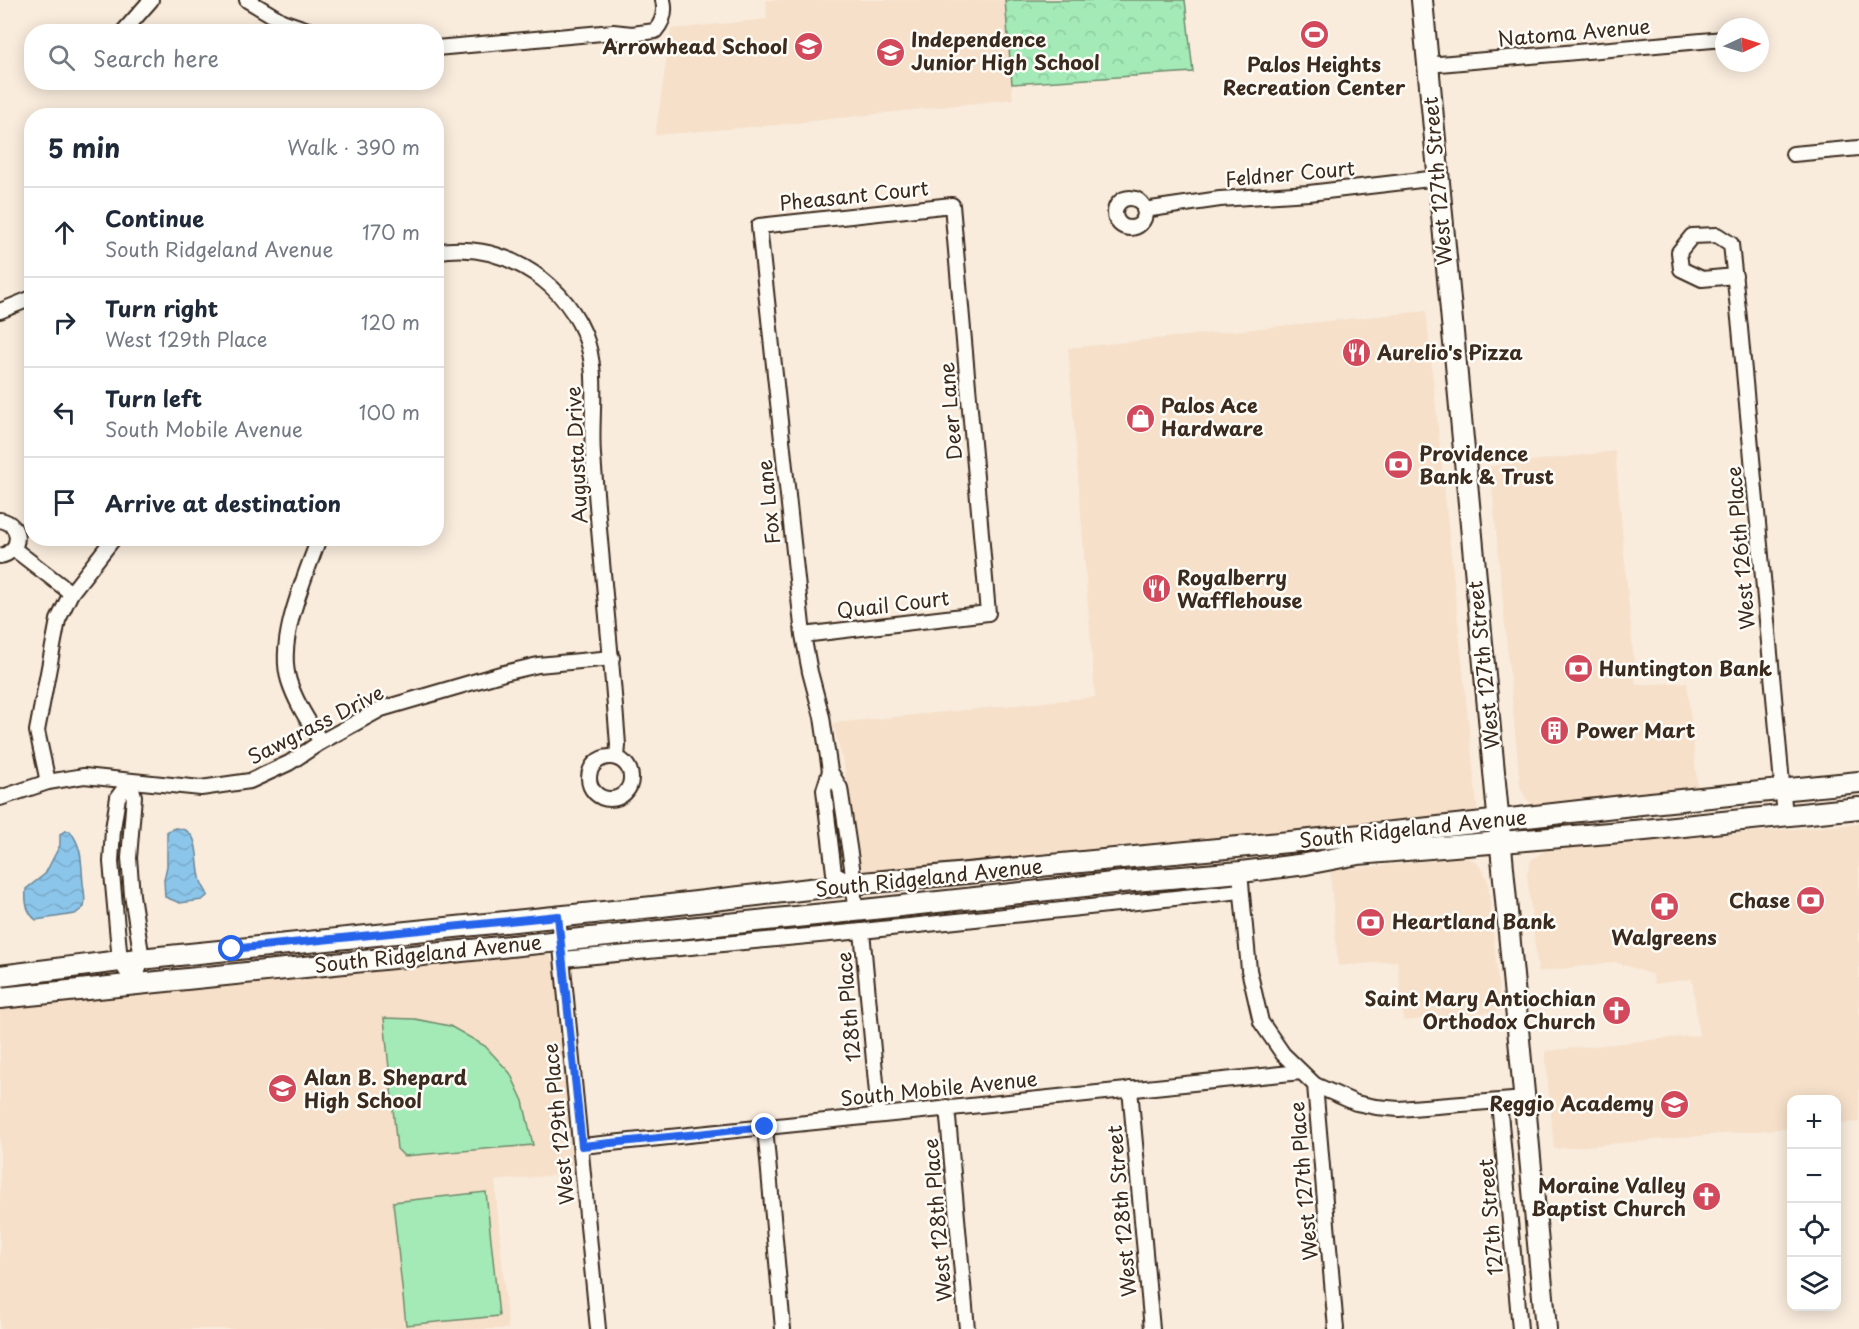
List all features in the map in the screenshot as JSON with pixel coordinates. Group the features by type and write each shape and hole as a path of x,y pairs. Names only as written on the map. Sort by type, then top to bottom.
{"main road":[{"name":"West 127th Street","path":"1422,0 1546,1329"},
{"name":"South Ridgeland Avenue","path":"0,976 120,961 853,884 947,877 1859,783"},
{"name":"South Ridgeland Avenue","path":"0,998 134,983 562,950 855,911 1122,882 1241,881 1306,864 1358,854 1859,808"}],"street":[{"path":"130,24 151,0"},
{"path":"247,0 291,24"},
{"path":"444,47 613,32 656,31 663,22 663,0"},
{"name":"Natoma Avenue","path":"1428,65 1715,40"},
{"path":"1793,154 1859,148"},
{"name":"Feldner Court","path":"1144,210 1220,199 1309,194 1438,178"},
{"name":"Pheasant Court","path":"759,226 952,205"},
{"name":"Deer Lane","path":"952,205 988,613"},
{"name":"Fox Lane","path":"759,226 803,635 822,717 830,771 824,790 834,873 853,884"},
{"name":"Augusta Drive","path":"444,252 486,252 519,263 544,279 560,295 584,333 593,372 591,429 612,658 617,758"},
{"name":"West 126th Place","path":"1735,276 1785,816"},
{"path":"0,311 24,301"},
{"path":"0,520 9,523 17,537 14,549 0,556"},
{"path":"48,782 37,731 58,620 71,593 108,546"},
{"path":"316,546 287,633 285,656 288,679 296,700 321,742"},
{"path":"14,549 71,593"},
{"name":"Quail Court","path":"803,635 988,613"},
{"name":"Sawgrass Drive","path":"0,798 48,782 84,776 201,788 250,781 289,763 321,742 381,709 538,665 612,658"},
{"path":"130,781 134,796 129,858 142,959 134,983"},
{"path":"130,781 118,797 111,862 120,961 134,983"},
{"path":"562,950 862,931 1241,881"},
{"name":"West 127th Place","path":"1241,881 1251,985 1261,1022 1283,1054 1315,1085 1336,1329"},
{"path":"853,884 855,911"},
{"name":"West 129th Place","path":"558,916 598,1329"},
{"name":"128th Place","path":"862,931 879,1115"},
{"name":"South Mobile Avenue","path":"582,1146 1301,1072"},
{"path":"1315,1085 1356,1103 1376,1107 1419,1108 1525,1099"},
{"name":"West 128th Street","path":"1130,1089 1152,1329"},
{"name":"127th Street","path":"1499,1102 1520,1329"},
{"name":"West 128th Place","path":"947,1107 967,1329"},
{"path":"765,1127 783,1329"}],"shaded area":[{"name":"Independence Junior High School","path":"766,0 1005,0 1013,99 777,125 655,135 671,29 767,19"},
{"path":"1426,311 1478,815 1108,849 858,877 845,771 833,723 1095,697 1068,348"},
{"path":"1615,451 1636,685 1687,682 1698,792 1536,807 1526,799 1520,786 1490,466"},
{"path":"1859,824 1859,1122 1841,1124 1841,1095 1787,1095 1787,1128 1554,1149 1545,1051 1699,1035 1692,979 1654,984 1653,975 1615,962 1538,972 1527,875 1531,860 1549,848"},
{"path":"1465,857 1475,861 1488,881 1501,1011 1404,1021 1397,961 1338,966 1330,871"},
{"name":"Alan B. Shepard High School","path":"544,952 551,957 556,971 574,1173 495,1181 508,1329 0,1329 0,1006"}],"green space":[{"path":"1005,0 1185,0 1193,72 1012,84"},
{"path":"384,1018 415,1019 450,1026 485,1046 510,1073 523,1101 533,1145 404,1156 397,1149"},
{"path":"486,1192 499,1316 406,1325 393,1202"}],"water":[{"path":"175,828 184,829 190,833 196,846 201,880 208,895 202,900 180,903 165,897 167,831"},
{"path":"70,831 79,850 85,895 84,907 75,914 36,920 27,906 26,889 45,874 60,845 60,834"}],"place":[{"name":"Palos Heights Recreation Center","path":"1314,34"},
{"name":"Arrowhead School","path":"809,47"},
{"name":"Independence Junior High School","path":"890,52"},
{"name":"Aurelio's Pizza","path":"1356,353"},
{"name":"Palos Ace Hardware","path":"1140,418"},
{"name":"Providence Bank & Trust","path":"1398,465"},
{"name":"Royalberry Wafflehouse","path":"1156,589"},
{"name":"Huntington Bank","path":"1578,669"},
{"name":"Power Mart","path":"1555,731"},
{"name":"Chase","path":"1811,901"},
{"name":"Walgreens","path":"1664,907"},
{"name":"Heartland Bank","path":"1371,922"},
{"name":"Saint Mary Antiochian Orthodox Church","path":"1617,1010"},
{"name":"Alan B. Shepard High School","path":"283,1089"},
{"name":"Reggio Academy","path":"1675,1104"},
{"name":"Moraine Valley Baptist Church","path":"1707,1197"}],"route":[{"path":"232,949 558,916 582,1146 765,1127"}]}
